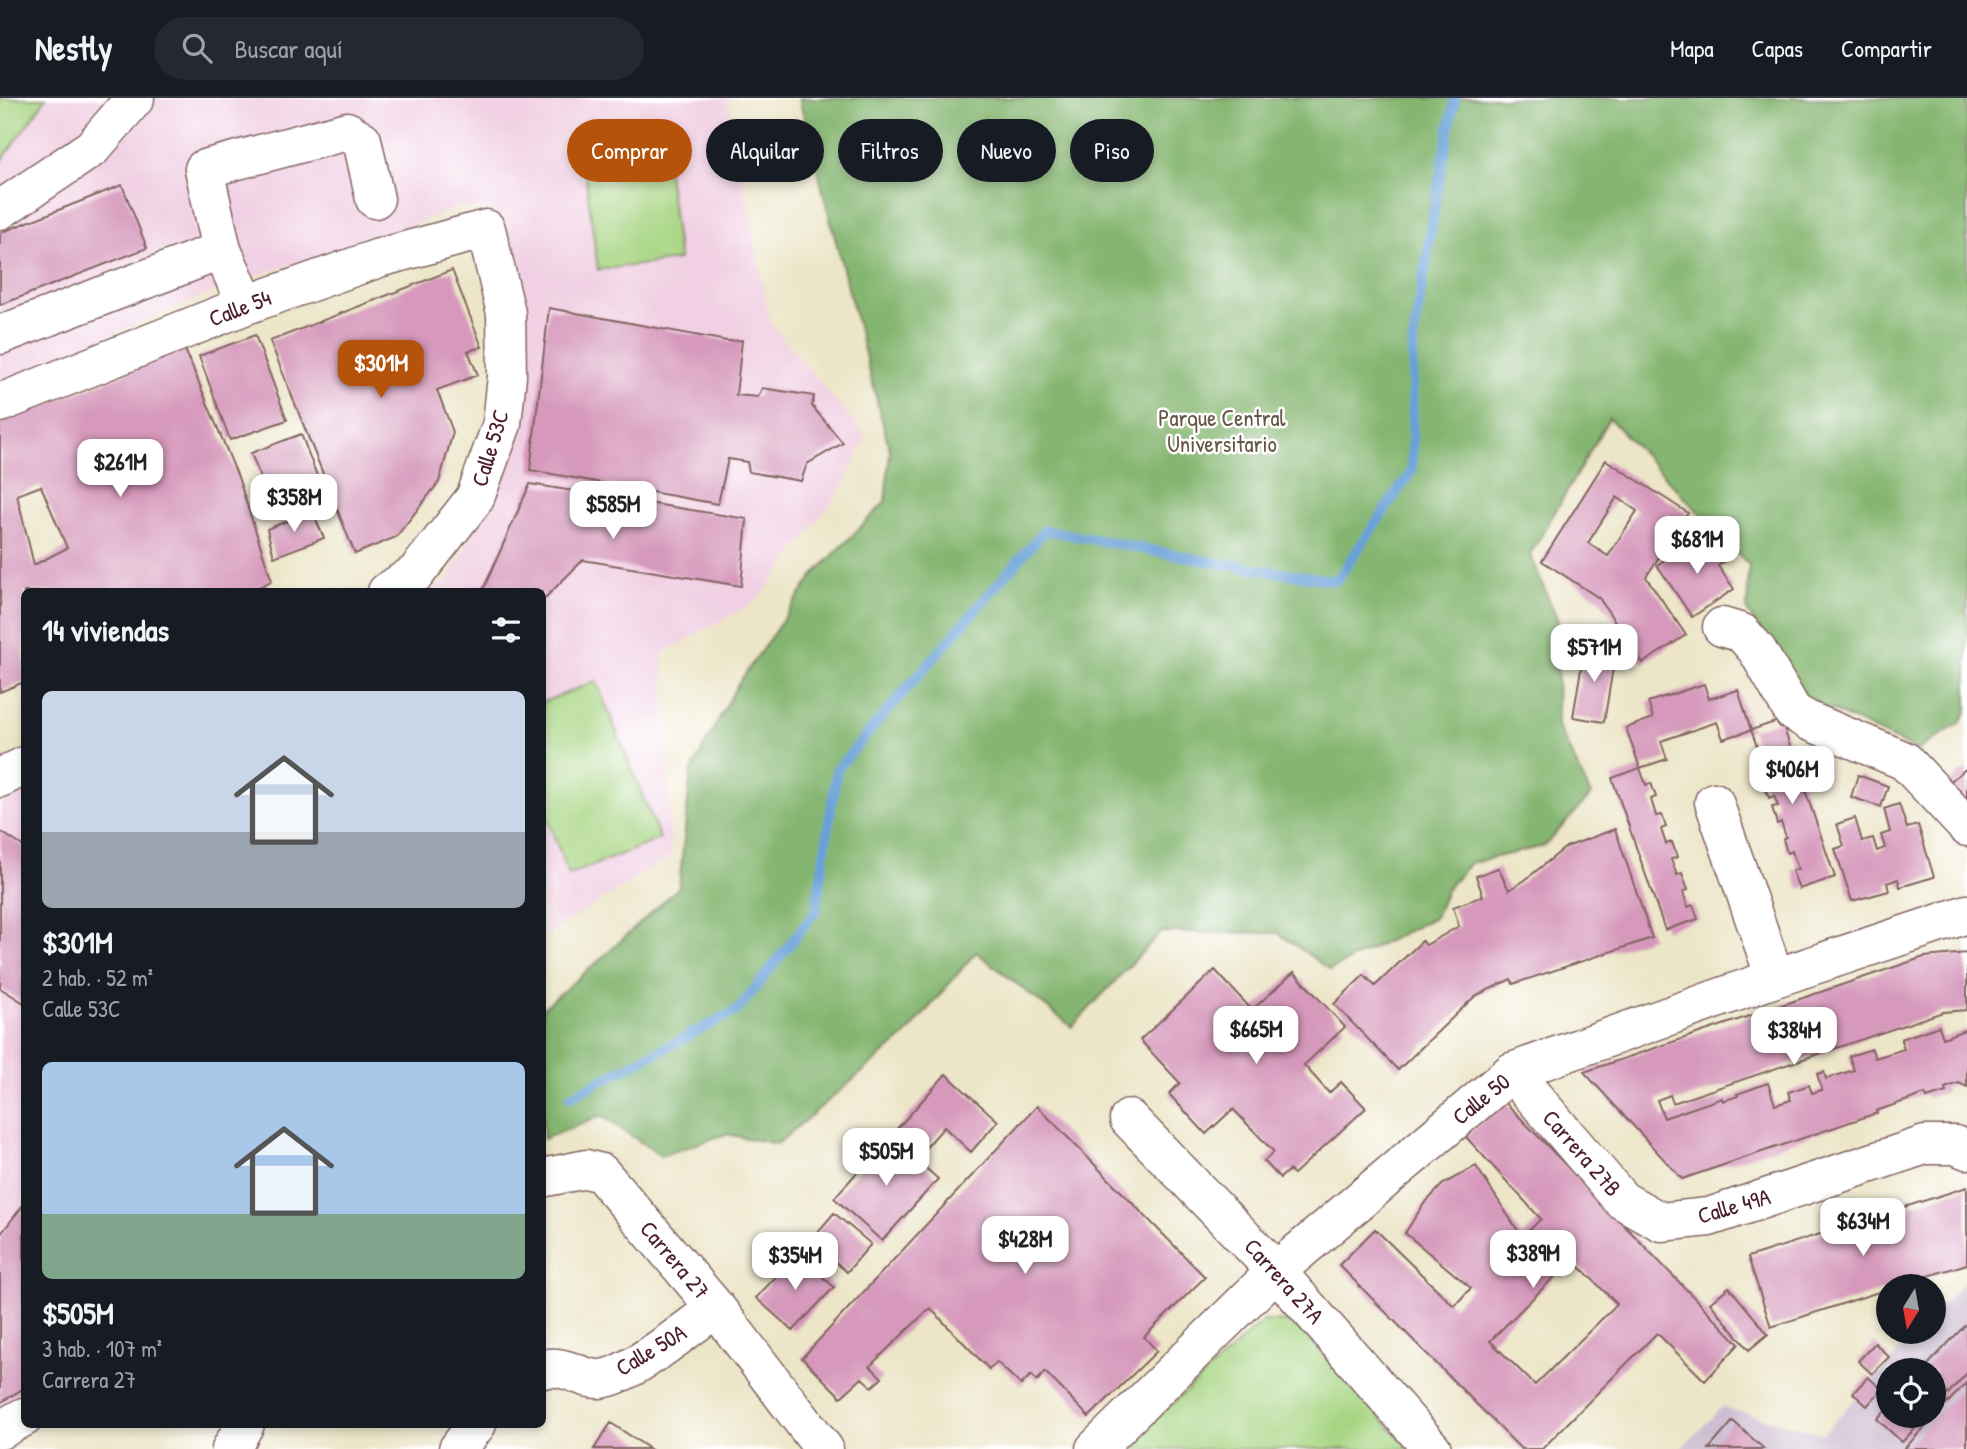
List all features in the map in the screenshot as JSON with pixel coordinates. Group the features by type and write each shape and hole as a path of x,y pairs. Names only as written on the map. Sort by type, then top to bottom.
{"street":[{"path":"0,210 92,148 135,98"},
{"path":"247,305 222,250 204,169 347,131 362,141 375,199"},
{"name":"Calle 54","path":"0,404 247,305 379,258 486,229"},
{"name":"Calle 53C","path":"393,588 416,573 475,498 502,424 507,376 506,313 486,229"},
{"path":"0,335 222,250"},
{"path":"1722,627 1742,633 1757,650 1793,712 1905,761 1967,828"},
{"path":"0,778 21,768"},
{"path":"1714,802 1775,978"},
{"name":"Calle 50","path":"1095,1449 1276,1271 1512,1072 1775,978 1967,914"},
{"name":"Carrera 27B","path":"1512,1072 1622,1200 1661,1222"},
{"name":"Carrera 27A","path":"1129,1119 1276,1271 1432,1449"},
{"name":"Calle 49A","path":"1661,1222 1709,1217 1925,1145 1955,1145 1967,1150"},
{"name":"Carrera 27","path":"546,1177 586,1169 601,1173 716,1308 824,1449"},
{"name":"Calle 50A","path":"546,1368 555,1366 600,1379 632,1367 716,1308"},
{"path":"0,1430 21,1419"},
{"path":"231,1449 243,1428"},
{"path":"457,1449 474,1428"}],"shaded area":[{"path":"0,98 728,98 732,119 706,119 706,182 744,182 770,323 866,437 842,488 757,601 663,653 671,856 546,935 546,588 434,588 448,579 490,501 523,355 514,240 488,211 461,206 398,230 237,282 0,382"},
{"path":"21,793 21,1412 0,1425 0,803"},
{"path":"1967,1278 1967,1449 1681,1449 1722,1407 1823,1434 1876,1376 1876,1428 1946,1428 1946,1358 1893,1358 1906,1344 1946,1344 1946,1301"}],"green space":[{"path":"0,98 46,98 0,163"},
{"name":"Parque Central Universitario","path":"799,98 1967,98 1967,711 1960,723 1917,750 1808,699 1747,611 1749,565 1609,418 1530,555 1558,621 1557,725 1591,795 1544,846 1470,863 1446,890 1435,917 1330,970 1278,933 1161,932 1072,1027 976,952 906,1035 777,1144 726,1134 661,1156 602,1116 546,1138 546,1005 679,887 691,772 736,687 814,575 885,502 890,451 821,182 824,182 824,119 804,119"},
{"path":"586,182 669,182 679,260 598,270"},
{"path":"596,681 660,839 569,875 546,816 546,701"},
{"path":"1263,1321 1293,1322 1410,1449 1123,1449"}],"building":[{"path":"122,185 147,248 0,305 0,233"},
{"path":"452,270 482,347 468,351 478,375 437,390 453,432 439,482 396,537 355,554 270,341"},
{"path":"549,308 727,341 742,340 736,395 758,397 762,388 814,396 812,406 843,443 807,464 801,481 749,472 747,462 728,459 718,504 530,470"},
{"path":"255,335 287,420 230,440 199,356"},
{"path":"184,347 238,477 272,581 257,588 21,588 21,683 0,692 0,422 117,377","holes":["41,486 67,548 34,565 17,495"]},
{"path":"301,434 319,481 269,500 251,453"},
{"path":"1606,460 1688,513 1646,577 1686,635 1643,663 1599,598 1542,561","holes":["1617,497 1637,511 1608,556 1588,543"]},
{"path":"530,484 747,519 741,586 583,560 546,597 546,588 484,588"},
{"path":"312,511 324,538 274,557 267,529"},
{"path":"1699,537 1708,552 1717,546 1726,560 1718,566 1734,589 1692,617 1657,565"},
{"path":"1585,645 1616,650 1604,722 1573,717"},
{"path":"1704,684 1709,699 1738,690 1751,730 1723,739 1717,722 1661,741 1667,759 1640,768 1626,728 1653,718 1648,702"},
{"path":"1781,720 1835,877 1799,889 1792,870 1798,869 1792,851 1787,853 1781,822 1777,824 1772,807 1778,806 1774,796 1769,798 1763,782 1769,780 1764,766 1759,768 1754,754 1759,752 1751,730"},
{"path":"1640,768 1646,785 1651,783 1656,797 1651,799 1656,816 1662,815 1666,827 1661,829 1666,844 1672,842 1677,857 1671,859 1677,875 1682,873 1688,890 1683,892 1688,907 1693,905 1698,919 1665,930 1612,778"},
{"path":"1967,768 1967,815 1943,787"},
{"path":"1858,775 1888,786 1881,807 1851,797"},
{"path":"1899,804 1907,828 1918,825 1934,877 1900,887 1898,879 1887,883 1889,891 1852,901 1835,849 1844,846 1837,824 1855,818 1862,841 1873,838 1877,851 1885,848 1881,835 1890,832 1884,809"},
{"path":"1615,829 1652,938 1513,984 1511,979 1475,996 1398,1070 1334,1004 1364,975 1375,986 1422,941 1426,945 1459,926 1453,907 1483,896 1476,876 1498,868 1509,890 1566,847"},
{"path":"0,831 21,845 21,1001 0,988"},
{"path":"1967,953 1967,1010 1943,1012 1673,1103 1670,1095 1657,1100 1664,1118 1722,1098 1723,1101 1738,1096 1737,1094 1768,1083 1775,1105 1791,1100 1788,1092 1809,1085 1812,1093 1822,1090 1817,1074 1824,1072 1826,1079 1854,1070 1849,1056 1872,1049 1875,1058 1904,1049 1901,1039 1939,1026 1943,1038 1967,1029 1967,1087 1959,1083 1945,1088 1946,1092 1927,1098 1925,1094 1682,1179 1584,1072 1924,957"},
{"path":"1215,970 1252,1010 1294,972 1345,1027 1304,1065 1329,1093 1341,1082 1366,1108 1294,1174 1289,1170 1280,1178 1264,1161 1274,1152 1233,1109 1206,1134 1169,1094 1180,1083 1140,1040"},
{"path":"946,1074 998,1121 971,1152 944,1127 922,1152 896,1130"},
{"path":"1503,1100 1739,1344 1705,1381 1657,1333 1542,1449 1521,1449 1339,1265 1375,1229 1454,1306 1471,1288 1405,1233 1423,1205 1443,1184 1476,1166 1522,1237 1541,1219 1466,1137","holes":["1572,1259 1617,1304 1535,1385 1490,1341"]},
{"path":"1037,1106 1205,1277 1144,1337 1157,1351 1089,1417 1045,1372 1037,1381 1031,1375 1021,1385 997,1362 989,1369 930,1308 870,1366 882,1378 872,1387 862,1378 841,1397 802,1358"},
{"path":"890,1136 938,1179 882,1241 834,1198"},
{"path":"1967,1187 1967,1264 1935,1274 1876,1274 1876,1293 1771,1327 1748,1257"},
{"path":"21,1208 21,1390 0,1403 0,1235"},
{"path":"834,1213 871,1244 847,1272 811,1240"},
{"path":"797,1254 834,1287 793,1331 756,1298"},
{"path":"1729,1287 1768,1334 1749,1350 1710,1303"},
{"path":"1967,1323 1967,1373 1946,1396 1946,1358 1934,1358"},
{"path":"1875,1343 1889,1357 1876,1358 1876,1370 1872,1374 1858,1361"},
{"path":"1868,1377 1876,1384 1876,1396 1867,1406 1853,1393"},
{"path":"1967,1382 1967,1449 1904,1449 1924,1428 1946,1428 1946,1404"},
{"path":"1733,1421 1764,1449 1709,1449"},
{"path":"611,1423 650,1449 594,1449"},
{"path":"1887,1428 1915,1428 1902,1442"}],"waterway":[{"path":"570,1097 738,1010 816,911 837,769 1045,530 1218,563 1336,581 1412,471 1413,342 1455,98"}]}
